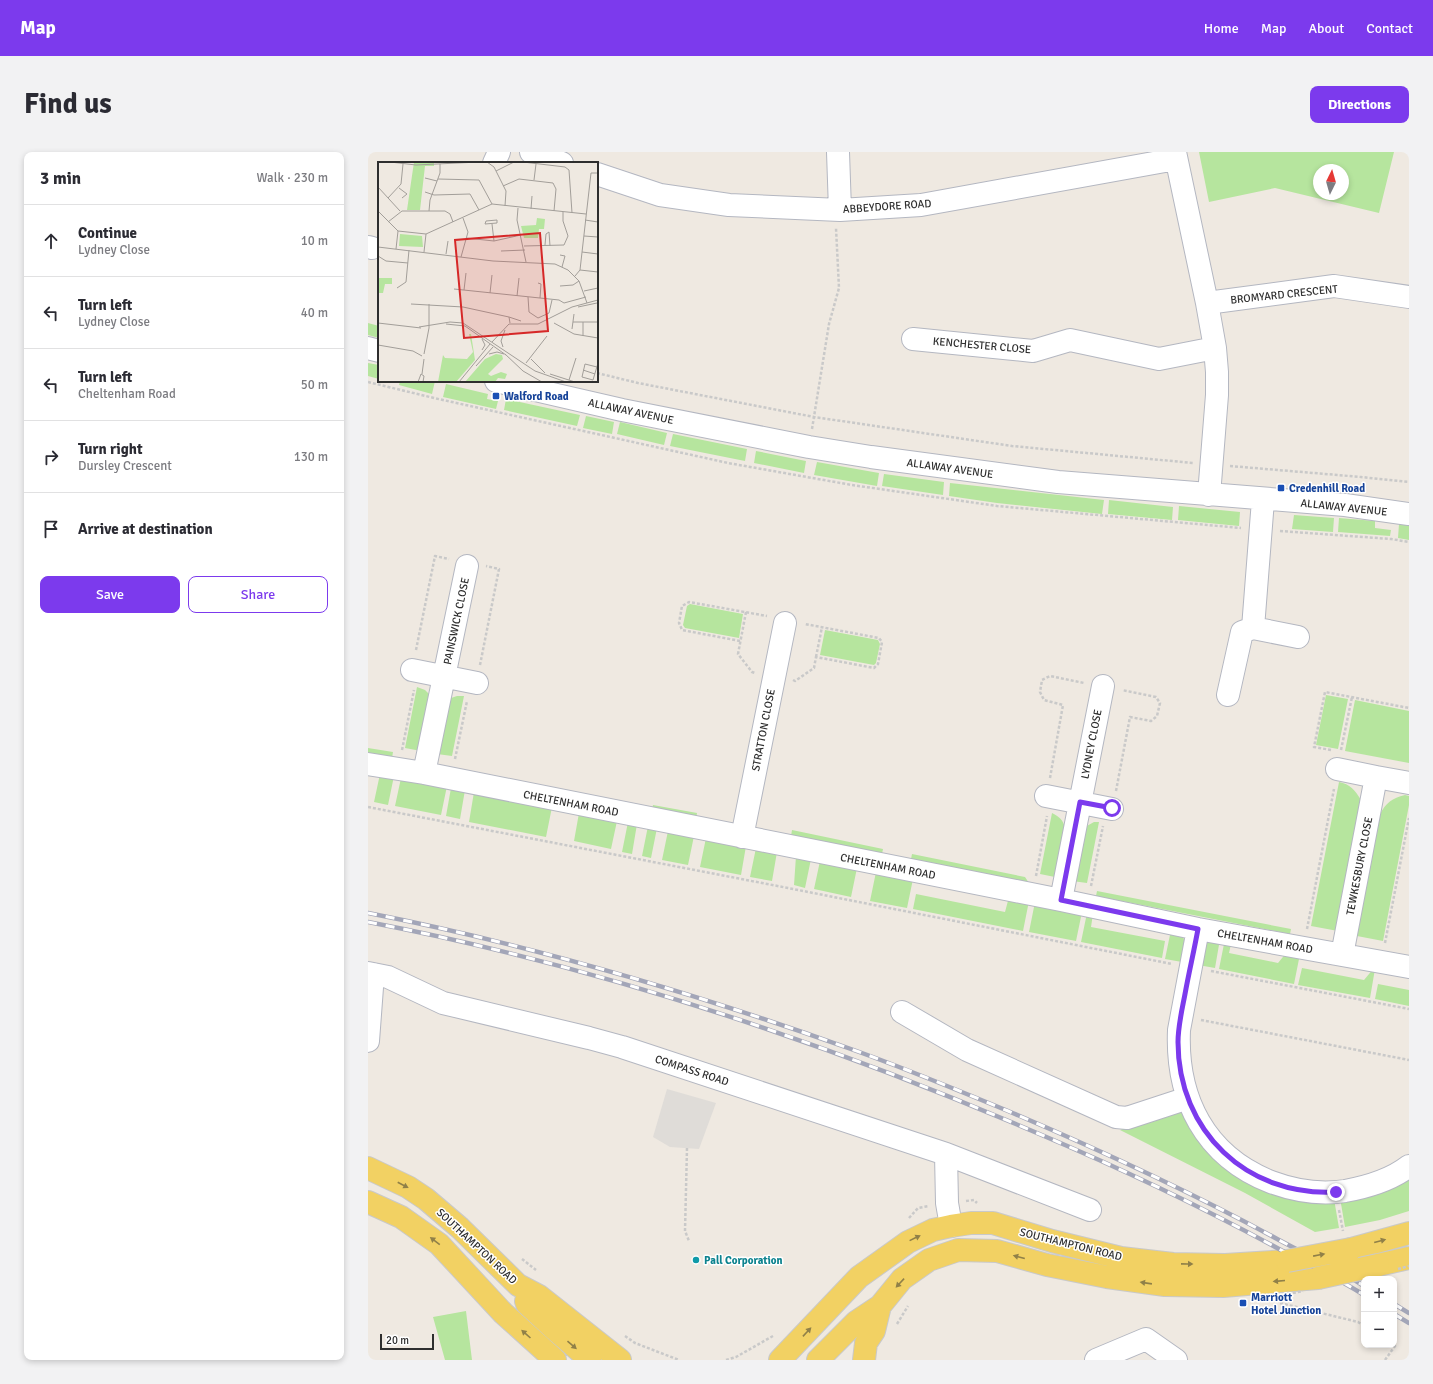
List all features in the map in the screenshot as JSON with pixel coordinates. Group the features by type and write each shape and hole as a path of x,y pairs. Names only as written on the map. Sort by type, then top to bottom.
{"main road":[{"name":"SOUTHAMPTON ROAD","path":"368,1168 408,1187 426,1199 460,1228 518,1285 539,1296 593,1351 620,1360"},
{"path":"368,1202 401,1217 439,1244 503,1313 555,1360"},
{"name":"SOUTHAMPTON ROAD","path":"780,1360 859,1277 908,1242 933,1230 951,1226 971,1223 993,1223 1052,1241 1121,1258 1173,1264 1225,1264 1287,1261 1351,1248 1409,1233"},
{"name":"SOUTHAMPTON ROAD","path":"880,1306 902,1279 930,1260 958,1250 997,1251 1047,1265 1107,1277 1165,1285 1223,1286 1318,1278 1409,1258"},
{"path":"852,1360 865,1352 874,1330 880,1306"},
{"path":"818,1360 856,1322 880,1306"},
{"path":"593,1351 635,1360"}],"street":[{"path":"494,162 499,152"},
{"path":"531,152 559,162"},
{"path":"837,210 838,152"},
{"path":"1176,155 1215,348 1217,380 1209,495"},
{"name":"ABBEYDORE ROAD","path":"598,174 660,195 729,205 837,210 921,205 1176,155"},
{"name":"BROMYARD CRESCENT","path":"1207,303 1334,286 1409,297"},
{"name":"KENCHESTER CLOSE","path":"913,339 1033,351 1070,340 1159,360 1215,348"},
{"path":"368,348 378,351"},
{"name":"ALLAWAY AVENUE","path":"500,382 622,410 810,447 878,458 1058,482 1263,500 1345,505 1409,514"},
{"path":"1253,628 1263,500"},
{"name":"PAINSWICK CLOSE","path":"424,773 467,566"},
{"name":"STRATTON CLOSE","path":"742,837 785,623"},
{"path":"1228,696 1242,632 1253,628 1298,637"},
{"name":"PAINSWICK CLOSE","path":"412,670 477,683"},
{"name":"LYDNEY CLOSE","path":"1061,900 1103,686"},
{"name":"CHELTENHAM ROAD","path":"368,764 424,773 1061,900 1198,929 1409,967"},
{"path":"1337,769 1409,783"},
{"name":"TEWKESBURY CLOSE","path":"1342,955 1376,777"},
{"path":"1046,796 1112,808"},
{"path":"1198,929 1181,1016 1178,1043 1180,1064 1184,1086 1200,1124 1224,1154 1259,1177 1293,1189 1317,1193 1354,1189 1372,1184 1391,1177 1409,1166"},
{"path":"368,1041 370,973"},
{"name":"COMPASS ROAD","path":"370,973 388,977 443,1003 622,1047 946,1154 1090,1210"},
{"path":"902,1012 967,1050 1116,1117 1127,1118 1188,1098"},
{"path":"946,1154 947,1203 951,1226"},
{"path":"1102,1359 1146,1339 1176,1360"}],"path":[{"path":"810,447 829,324 839,288 837,210"},
{"path":"598,373 638,383 814,417 1012,446 1409,482"},
{"path":"740,641 746,612"},
{"path":"816,657 822,627"},
{"path":"1352,697 1341,752 1314,747 1325,692 1352,697 1409,708"},
{"path":"1307,930 1337,769"},
{"path":"368,807 788,888 1190,968 1409,1009"},
{"path":"1385,944 1409,818"},
{"path":"1181,1016 1409,1060"},
{"path":"687,1148 685,1231 689,1242"},
{"path":"1338,1208 1342,1228"},
{"path":"519,1256 538,1272"},
{"path":"1273,1301 1361,1324"},
{"path":"894,1330 910,1302"},
{"path":"622,1334 635,1343 679,1360"},
{"path":"1385,1360 1394,1348"}],"green space":[{"path":"1199,152 1394,152 1379,213 1325,200 1349,200 1349,164 1313,164 1313,197 1275,188 1209,202"},
{"path":"368,323 378,326 378,338 368,335"},
{"path":"368,363 378,365 378,379 368,376"},
{"path":"400,382 435,382 432,394 399,385"},
{"path":"446,384 488,394 487,399 498,401 496,409 443,397"},
{"path":"506,399 580,415 577,426 504,410"},
{"path":"586,416 614,422 612,434 583,428"},
{"path":"620,422 667,433 664,445 617,434"},
{"path":"673,434 747,449 745,461 670,446"},
{"path":"756,451 806,461 804,473 754,463"},
{"path":"817,462 879,473 877,486 814,475"},
{"path":"884,474 944,482 943,495 882,486"},
{"path":"950,483 1104,500 1102,514 997,503 949,496"},
{"path":"1109,500 1173,507 1172,520 1108,514"},
{"path":"1179,506 1240,512 1239,526 1178,520"},
{"path":"1294,515 1334,518 1333,532 1292,529"},
{"path":"1339,518 1375,521 1375,528 1391,530 1390,536 1338,532"},
{"path":"1399,524 1409,525 1409,540 1398,538"},
{"path":"690,604 743,614 739,638 685,628 683,625 687,606"},
{"path":"825,630 878,640 880,644 876,663 874,665 820,655"},
{"path":"417,687 425,690 429,694 421,751 405,748"},
{"path":"1326,695 1348,699 1338,749 1316,745"},
{"path":"464,696 452,756 437,754 447,703 451,698"},
{"path":"1355,700 1409,711 1409,763 1345,751"},
{"path":"368,748 393,752 392,758 368,754"},
{"path":"380,774 394,776 388,805 374,802"},
{"path":"401,778 447,786 441,815 395,806"},
{"path":"1339,782 1352,788 1361,800 1338,931 1311,926"},
{"path":"451,788 465,790 460,819 446,816"},
{"path":"474,792 552,807 546,837 469,822"},
{"path":"1405,795 1409,796 1409,805 1383,941 1357,936 1380,814 1390,802"},
{"path":"653,805 697,813 696,819 652,810"},
{"path":"579,813 617,821 611,849 574,841"},
{"path":"1052,813 1061,819 1065,828 1055,877 1040,874"},
{"path":"628,822 637,824 632,854 622,852"},
{"path":"1094,822 1099,822 1087,883 1072,881 1085,827"},
{"path":"648,826 657,828 651,858 642,856"},
{"path":"792,830 883,849 882,854 791,836"},
{"path":"668,831 694,836 688,865 662,860"},
{"path":"706,838 746,846 741,875 700,867"},
{"path":"756,848 777,852 772,881 750,877"},
{"path":"912,854 1025,877 1029,883 911,859"},
{"path":"796,856 811,859 805,888 794,885"},
{"path":"820,861 857,868 851,897 814,889"},
{"path":"876,872 913,879 907,908 870,901"},
{"path":"1097,891 1291,929 1290,934 1096,896"},
{"path":"916,894 1005,912 1009,897 1029,901 1023,931 913,909"},
{"path":"1035,902 1082,912 1076,941 1029,932"},
{"path":"1087,913 1093,914 1091,927 1165,941 1162,958 1081,942"},
{"path":"1171,930 1180,933 1184,939 1182,962 1165,959"},
{"path":"1210,939 1220,939 1215,968 1198,965 1206,942"},
{"path":"1225,939 1232,940 1229,953 1278,963 1287,952 1300,954 1294,984 1219,969"},
{"path":"1302,968 1364,980 1374,968 1370,998 1298,985"},
{"path":"1378,984 1409,990 1409,1006 1375,999"},
{"path":"1182,1109 1205,1144 1334,1199 1339,1228 1315,1232 1245,1193 1120,1130"},
{"path":"1409,1171 1409,1211 1380,1220 1345,1227 1340,1198"},
{"path":"466,1311 472,1360 445,1360 433,1317"}],"shaded area":[{"path":"667,1089 716,1103 699,1149 670,1147 653,1137"}],"railway":[{"path":"368,913 550,955 670,989 789,1027 848,1048 948,1086 1008,1111 1145,1172 1246,1222 1361,1284"},
{"path":"368,922 454,940 624,984 791,1037 874,1067 956,1099 1099,1160 1220,1218 1361,1293"},
{"path":"1397,1306 1409,1313"},
{"path":"1397,1316 1409,1323"}],"place":[{"name":"Walford Road","path":"496,396"},
{"name":"Credenhill Road","path":"1281,488"},
{"name":"Pall Corporation","path":"696,1260"},
{"name":"Marriott Hotel Junction","path":"1243,1303"}],"route":[{"path":"1112,808 1080,802 1061,900 1198,929 1181,1016 1178,1043 1184,1086 1191,1107 1200,1124 1212,1140 1224,1154 1240,1166 1259,1177 1278,1185 1300,1191 1317,1193 1336,1192"}]}
